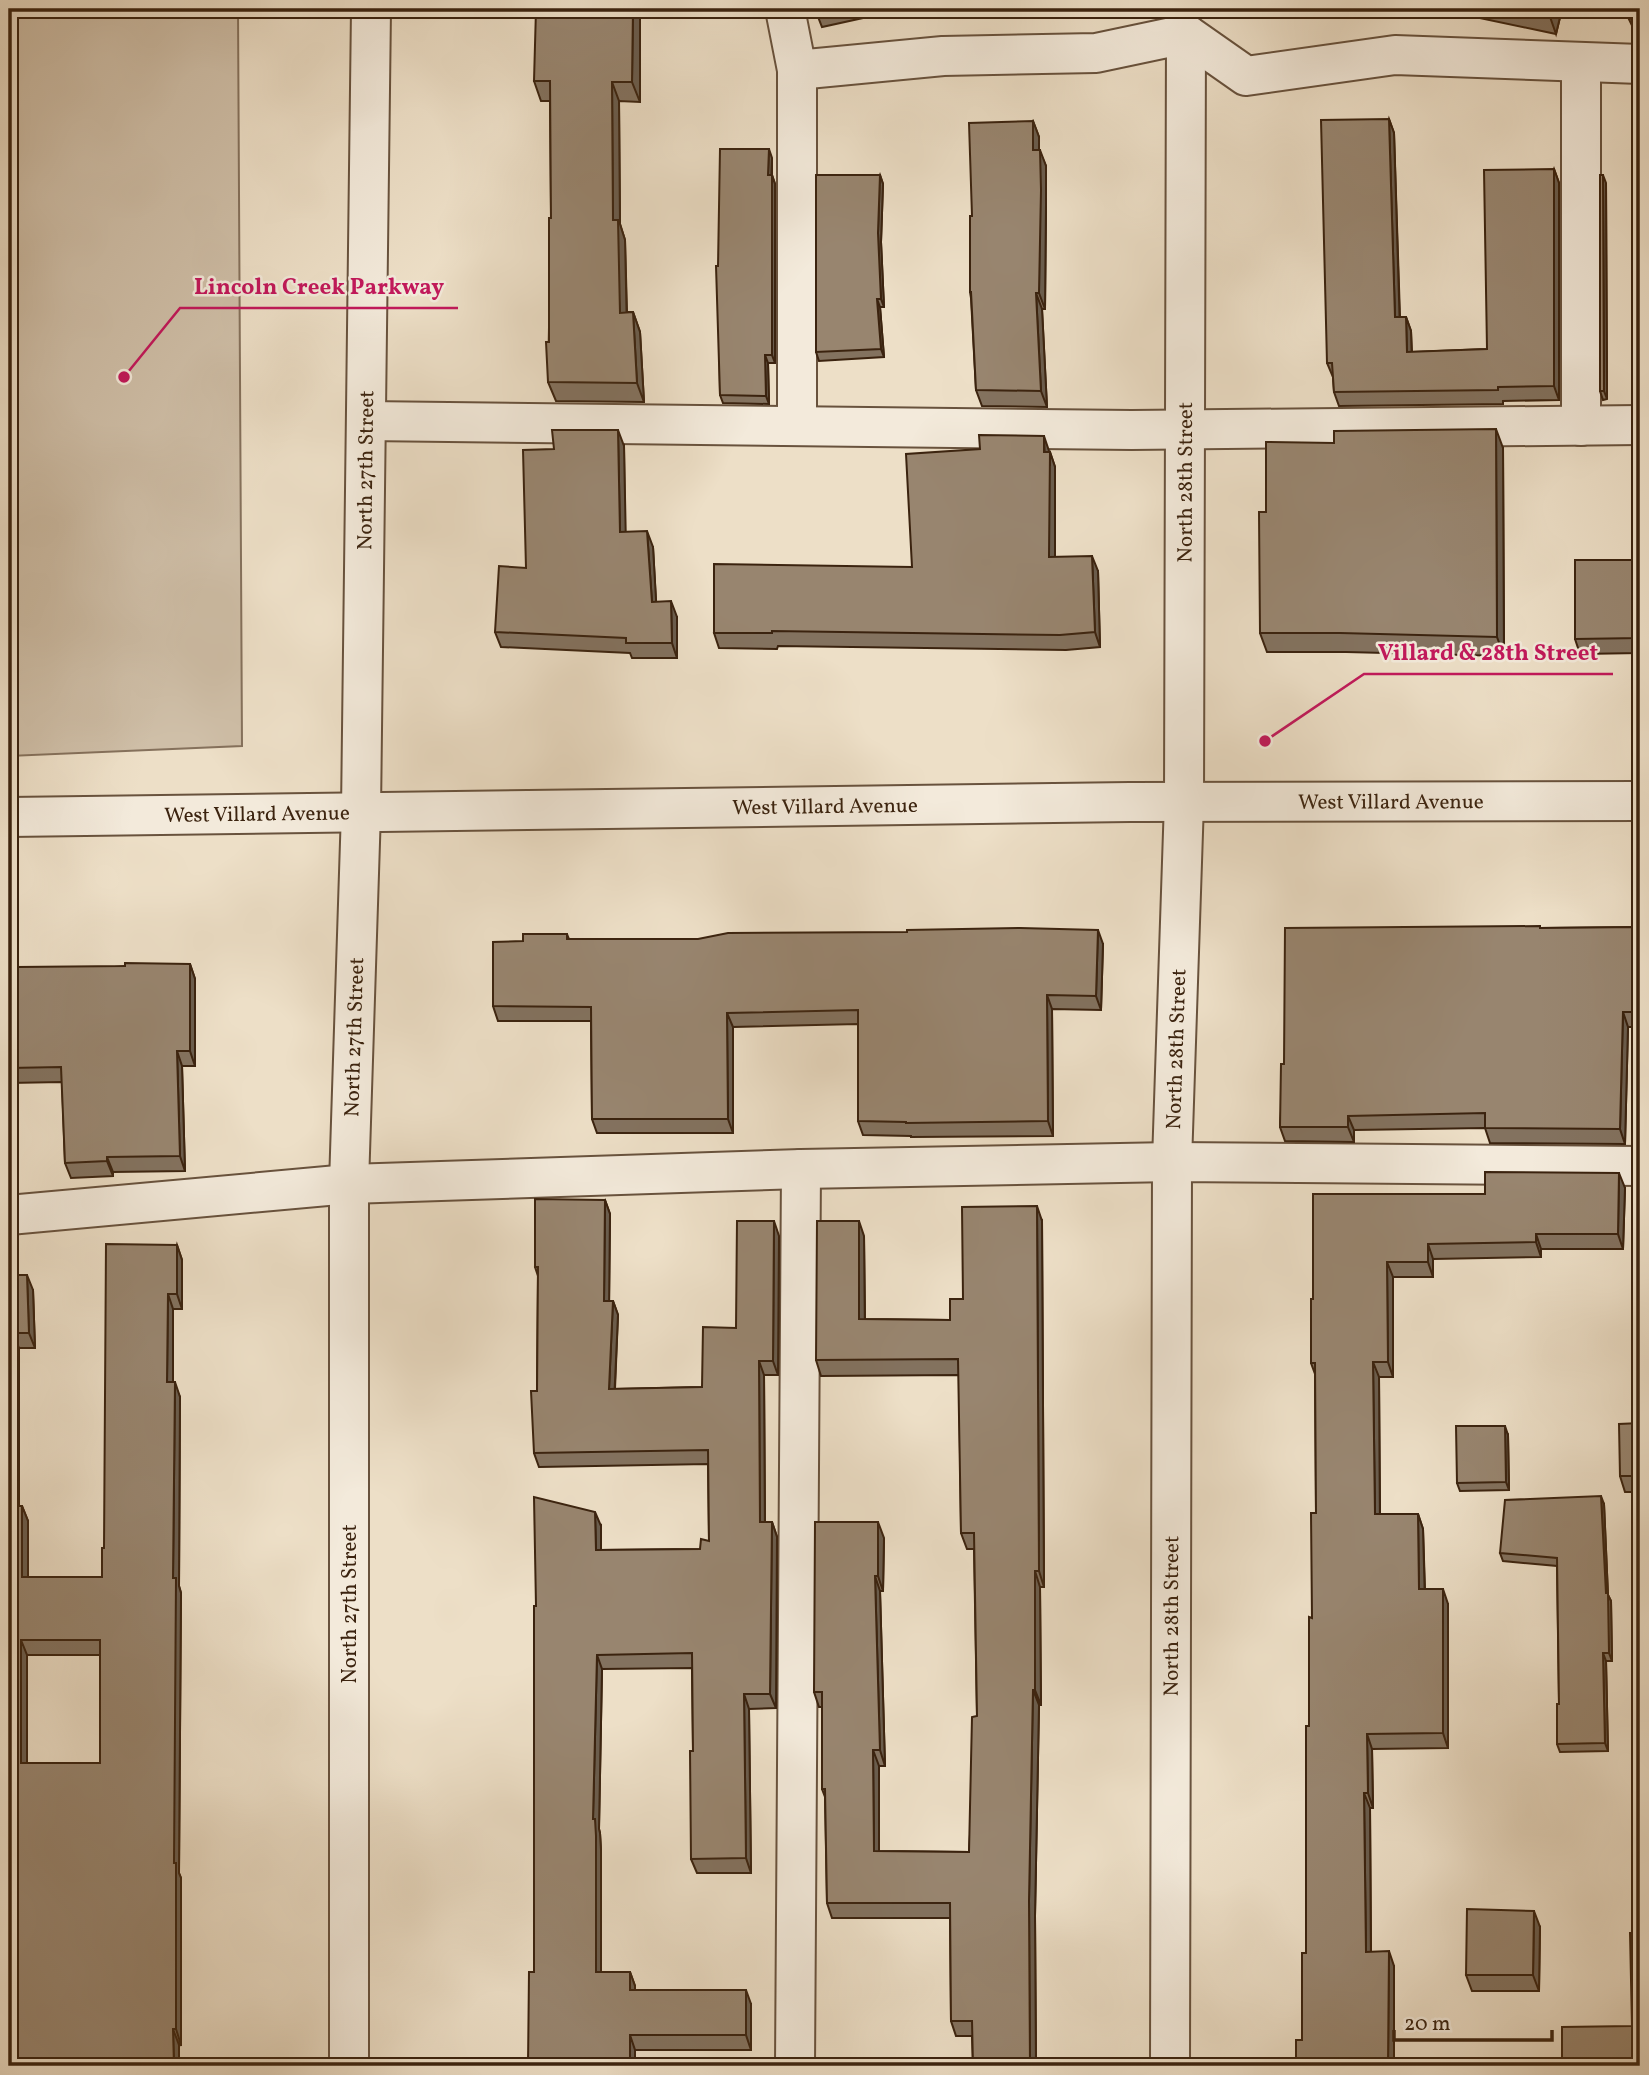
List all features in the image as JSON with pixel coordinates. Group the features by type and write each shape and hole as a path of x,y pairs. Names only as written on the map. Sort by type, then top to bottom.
{"street":[{"name":"North 27th Street","path":"349,2066 349,1184 360,811 371,9"},
{"path":"785,9 797,70 797,426"},
{"path":"797,70 943,56 1096,53 1186,34 1246,76 1395,55 1640,64"},
{"name":"North 28th Street","path":"1170,2066 1172,1162 1184,802 1186,34"},
{"path":"1581,62 1581,426"},
{"path":"366,421 1185,430 1640,425"},
{"name":"West Villard Avenue","path":"9,817 1184,802 1640,800"},
{"path":"9,1215 349,1184 801,1169 1172,1162 1640,1166"},
{"path":"795,2066 801,1169"}],"shaded area":[{"path":"9,9 238,9 242,746 9,756"}],"building":[{"path":"536,9 633,9 632,82 612,82 613,220 618,220 620,313 633,312 637,383 548,382 546,342 549,342 551,218 550,81 534,81"},
{"path":"1627,9 1640,9 1640,18 1631,19"},
{"path":"1389,119 1395,317 1406,317 1407,352 1487,349 1484,170 1554,169 1554,386 1498,387 1498,390 1334,392 1332,363 1327,363 1321,120"},
{"path":"1033,121 1033,150 1040,150 1039,293 1036,293 1041,391 976,390 970,292 972,216 969,123"},
{"path":"720,149 769,149 768,175 772,175 772,355 765,355 766,396 720,395 716,266"},
{"path":"816,175 880,175 878,233 881,299 877,299 881,349 816,352"},
{"path":"1600,175 1603,175 1604,391 1600,391"},
{"path":"1496,429 1497,637 1260,633 1259,512 1266,512 1266,442 1334,443 1334,431"},
{"path":"552,430 618,430 620,532 647,531 652,602 671,601 672,643 626,643 626,638 495,632 499,566 526,568 523,450 554,449"},
{"path":"979,435 1044,436 1044,452 1050,452 1049,557 1092,556 1095,632 1060,635 772,631 714,633 714,564 912,567 906,454 980,449"},
{"path":"1575,560 1640,560 1640,638 1575,639"},
{"path":"1640,927 1640,1012 1623,1012 1620,1129 1485,1128 1485,1113 1348,1116 1348,1127 1280,1127 1281,1064 1284,1064 1285,928"},
{"path":"1020,928 1098,930 1096,996 1047,995 1048,1121 858,1121 858,1010 727,1013 728,1119 592,1119 591,1007 493,1006 493,942 523,941 523,934 567,934 567,939 698,939 728,933"},
{"path":"125,963 190,964 190,1051 177,1051 180,1156 107,1157 107,1161 65,1163 61,1067 9,1068 9,976 17,976 17,967 125,966"},
{"path":"1485,1172 1619,1173 1618,1234 1536,1234 1536,1242 1428,1244 1428,1262 1387,1262 1388,1362 1373,1362 1375,1514 1418,1514 1419,1589 1443,1589 1443,1733 1367,1734 1368,1793 1364,1793 1366,1952 1389,1951 1388,2065 1296,2066 1296,2040 1302,2040 1302,1953 1306,1953 1306,1726 1309,1726 1309,1617 1312,1618 1311,1513 1316,1513 1315,1363 1311,1363 1313,1194 1485,1194"},
{"path":"535,1199 605,1200 604,1301 613,1301 609,1389 702,1387 703,1327 736,1328 737,1221 774,1221 773,1361 759,1361 760,1522 772,1522 770,1694 744,1694 746,1858 691,1859 692,1653 597,1655 593,1819 596,1836 596,1972 630,1972 630,1990 746,1990 746,2035 630,2035 630,2066 528,2066 529,1972 534,1972 534,1497 595,1512 596,1550 700,1549 701,1539 709,1541 708,1450 534,1453 531,1391 537,1391 538,1267 535,1267"},
{"path":"1037,1206 1039,1571 1035,1571 1035,1690 1029,1901 1030,2066 973,2066 972,2021 951,2021 950,1903 827,1903 825,1789 822,1789 822,1692 814,1692 815,1522 878,1522 878,1576 875,1576 880,1750 873,1750 874,1851 969,1852 972,1717 977,1716 974,1533 961,1533 958,1359 816,1360 817,1221 859,1221 859,1319 950,1320 950,1299 963,1299 962,1207"},
{"path":"106,1244 177,1245 177,1294 168,1294 167,1382 175,1382 174,2066 9,2066 9,1275 27,1275 29,1333 13,1333 13,1506 22,1506 22,1577 102,1577","holes":["21,1640 100,1640 100,1763 21,1763"]},
{"path":"1640,1423 1640,1476 1620,1476 1619,1424"},
{"path":"1456,1426 1505,1426 1506,1482 1457,1483"},
{"path":"1601,1496 1609,1653 1603,1653 1605,1743 1557,1744 1557,1558 1500,1553 1505,1500"},
{"path":"1467,1909 1534,1911 1533,1975 1466,1975"},
{"path":"1630,1933 1640,1933 1640,2066 1562,2066 1562,2027 1632,2026"}],"place":[{"name":"Lincoln Creek Parkway","path":"124,377"},
{"name":"Villard & 28th Street","path":"1265,741"}]}
